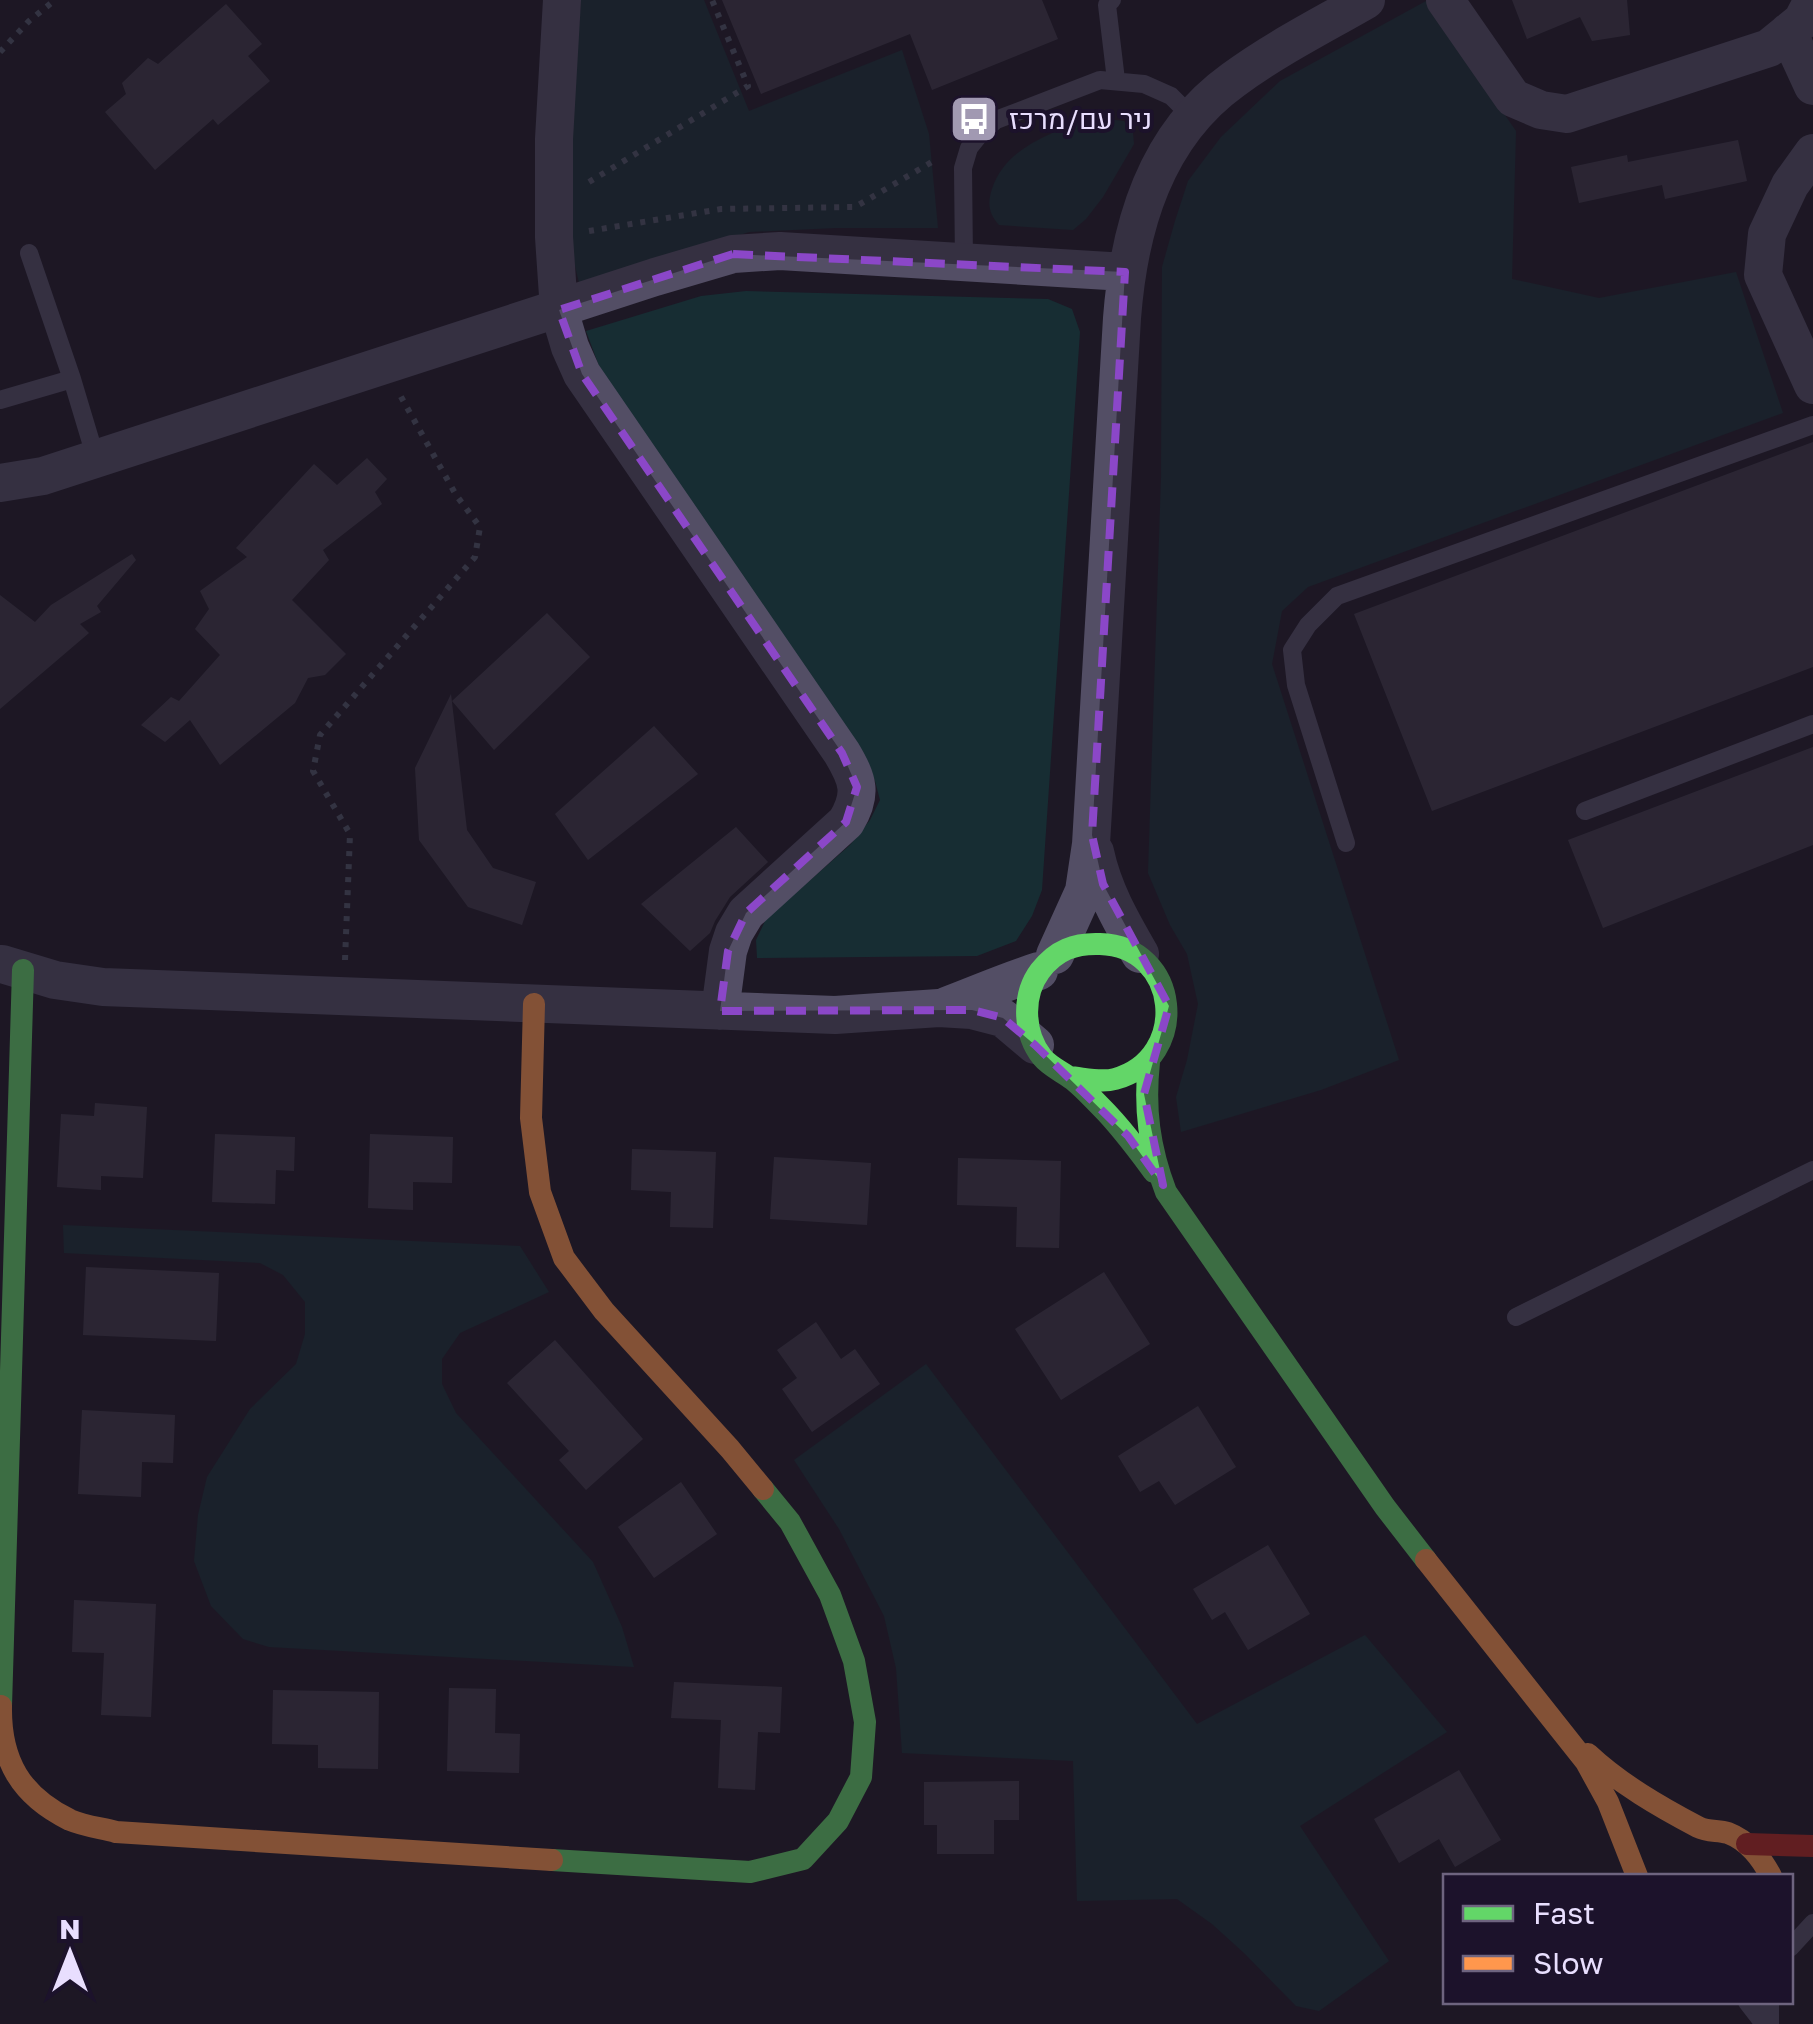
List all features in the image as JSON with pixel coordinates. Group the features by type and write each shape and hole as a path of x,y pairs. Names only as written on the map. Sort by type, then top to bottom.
{"street":[{"path":"562,0 554,220 559,310 570,347 582,374 842,752 857,787 855,806 846,822 746,913 728,950 720,1011"},
{"path":"1366,0 1230,81 1192,117 1150,186 1135,228 1126,272 1092,835 1084,891 1030,988 1028,1026 1043,1058 1070,1077 1128,1136 1385,1506 1586,1762 1608,1802 1636,1874"},
{"path":"1445,0 1513,98 1541,110 1568,114 1768,48 1802,21 1813,0"},
{"path":"1788,32 1813,86"},
{"path":"1813,153 1790,184 1767,234 1762,275 1813,385"},
{"path":"0,484 96,460 654,276 733,254 799,252 1126,272"},
{"path":"1070,1077 1103,1082 1120,1080 1149,1062 1161,1045 1169,1006 1164,986 1118,918 1103,884 1092,835"},
{"path":"939,1008 1047,963 1076,944 1098,940 1120,944 1140,954"},
{"path":"534,1004 531,1118 540,1192 564,1258 604,1311 790,1522 830,1595 854,1661 865,1722 861,1777 838,1821 803,1859 750,1872 116,1832 72,1821 29,1793 12,1769 0,1722 12,967 103,988 834,1015 939,1008 972,1010 1002,1018 1034,1044"},
{"path":"1149,1062 1144,1094 1146,1128 1163,1185"},
{"path":"1564,1734 1643,1796 1704,1830 1727,1834 1747,1844 1770,1874"},
{"path":"1638,1874 1646,1860 1663,1845 1682,1834 1704,1830"},
{"path":"1747,1844 1813,1846"}],"lane":[{"path":"1112,0 1108,5 1116,80"},
{"path":"964,262 963,168 969,148 996,120 1100,80 1144,84 1171,96 1192,117"},
{"path":"29,252 96,460"},
{"path":"0,400 72,380"},
{"path":"1346,843 1296,685 1292,650 1308,625 1337,596 1813,425"},
{"path":"1585,811 1813,724"},
{"path":"1516,1318 1813,1170"},
{"path":"1793,1945 1813,1923"},
{"path":"1750,2004 1767,2024"}],"path":[{"path":"0,52 55,0"},
{"path":"554,220 748,86 712,0"},
{"path":"554,220 721,209 855,208 981,132"},
{"path":"343,996 350,834 312,771 320,735 474,557 480,527 456,495 384,366"}],"highlighted area":[{"path":"733,254 1125,272 1092,835 1103,884 1169,1006 1144,1094 1163,1185 1128,1136 1035,1045 1003,1018 972,1010 720,1011 728,951 746,913 846,822 857,787 842,753 582,374 559,310"}],"green space":[{"path":"581,0 704,0 749,111 902,50 929,134 938,228 749,232 580,287 571,249 570,143"},
{"path":"1426,1 1516,131 1512,279 1599,298 1736,272 1783,413 1308,587 1282,611 1272,664 1399,1060 1321,1090 1181,1132 1176,1097 1198,1004 1187,954 1148,873 1161,478 1162,267 1188,181 1221,137 1280,81"},
{"path":"1089,117 1124,121 1133,133 1134,144 1086,219 1073,230 999,225 991,213 990,199 1008,162 1045,136"},
{"path":"746,291 1048,299 1072,309 1080,332 1042,890 1016,941 977,956 757,958 756,940 766,919 850,845 870,820 880,800 875,781 602,374 586,331 701,296"},
{"path":"63,1225 520,1246 549,1292 460,1333 442,1359 442,1384 456,1413 593,1562 622,1627 634,1667 269,1647 243,1639 211,1606 194,1561 198,1515 207,1477 250,1409 296,1364 305,1334 305,1302 283,1275 260,1263 64,1253"},
{"path":"926,1364 1197,1724 1365,1635 1447,1732 1300,1826 1389,1961 1319,2011 1296,2006 1212,1924 1177,1899 1077,1901 1073,1761 902,1753 896,1668 884,1616 839,1529 794,1460"}],"building":[{"path":"722,0 1042,0 1058,39 932,90 910,34 761,94"},
{"path":"1512,0 1627,0 1630,35 1592,41 1580,17 1527,39"},
{"path":"226,4 262,44 248,56 270,81 218,125 213,119 155,170 105,112 126,94 122,83 148,58 158,64"},
{"path":"1738,140 1747,181 1665,199 1662,185 1579,203 1571,167 1627,155 1628,162"},
{"path":"1813,442 1813,667 1432,811 1354,614"},
{"path":"367,458 387,479 375,492 382,504 323,550 329,560 292,600 346,654 325,675 308,678 295,703 220,765 190,720 165,742 141,725 171,697 179,701 220,655 195,629 209,609 200,591 247,557 236,548 314,464 337,485"},
{"path":"132,554 136,560 97,606 101,612 80,624 89,633 0,709 0,595 35,622 51,605"},
{"path":"547,613 590,657 494,750 452,701"},
{"path":"451,694 467,830 493,868 536,882 522,925 468,907 419,840 415,768"},
{"path":"654,726 698,774 588,860 555,814"},
{"path":"1813,747 1813,845 1603,928 1568,840"},
{"path":"736,827 768,862 730,897 710,933 690,951 641,904"},
{"path":"95,1103 147,1107 143,1178 101,1176 101,1190 57,1187 61,1114 94,1116"},
{"path":"215,1134 295,1137 294,1171 276,1170 275,1204 212,1202"},
{"path":"370,1134 453,1137 452,1183 413,1182 413,1210 368,1208"},
{"path":"632,1149 716,1152 713,1228 670,1227 671,1192 631,1190"},
{"path":"774,1157 871,1163 867,1225 770,1219"},
{"path":"958,1158 1061,1161 1059,1248 1016,1247 1017,1207 957,1205"},
{"path":"86,1267 219,1273 216,1341 83,1335"},
{"path":"1104,1272 1150,1344 1061,1400 1015,1329"},
{"path":"816,1322 841,1359 855,1349 880,1384 812,1432 782,1389 797,1378 777,1350"},
{"path":"555,1340 643,1439 586,1490 559,1460 569,1451 507,1383"},
{"path":"1198,1406 1236,1467 1175,1505 1159,1481 1140,1492 1118,1456"},
{"path":"82,1410 175,1415 173,1463 142,1462 141,1497 78,1494"},
{"path":"681,1482 717,1534 654,1578 618,1527"},
{"path":"1268,1545 1310,1614 1248,1650 1225,1612 1212,1620 1193,1589"},
{"path":"74,1600 156,1604 151,1717 101,1715 104,1653 72,1652"},
{"path":"674,1682 782,1687 780,1733 758,1732 755,1790 718,1788 721,1720 671,1718"},
{"path":"449,1688 496,1689 495,1733 520,1734 519,1773 447,1771"},
{"path":"273,1690 379,1692 378,1769 318,1768 318,1745 272,1744"},
{"path":"1459,1770 1501,1840 1455,1867 1439,1839 1399,1863 1374,1819"},
{"path":"1019,1781 1019,1820 994,1820 994,1854 937,1854 937,1825 924,1825 924,1782"}],"traffic: fast":[{"path":"1069,1077 1115,1079 1139,1067 1156,1049 1165,1028 1166,1004 1160,982 1147,963 1127,950 1082,945 1053,958 1040,971 1030,991 1028,1026 1042,1057 1101,1107 1154,1172"},
{"path":"1,1706 23,970"},
{"path":"1149,1062 1149,1128 1166,1192 1426,1560"},
{"path":"552,1860 750,1872 803,1859 838,1821 861,1777 865,1722 854,1661 830,1595 790,1522 763,1489"}],"traffic: slow":[{"path":"534,1004 531,1118 540,1192 564,1258 604,1311 763,1489"},
{"path":"1426,1560 1586,1762 1608,1802 1636,1874"},
{"path":"1,1706 4,1744 17,1775 38,1800 81,1824 116,1832 552,1860"},
{"path":"1588,1754 1669,1811 1702,1829 1728,1833 1742,1841 1770,1874"}],"traffic: jam":[{"path":"1747,1844 1813,1846"}],"place":[{"name":"ניר עם/מרכז","path":"974,119"}]}
